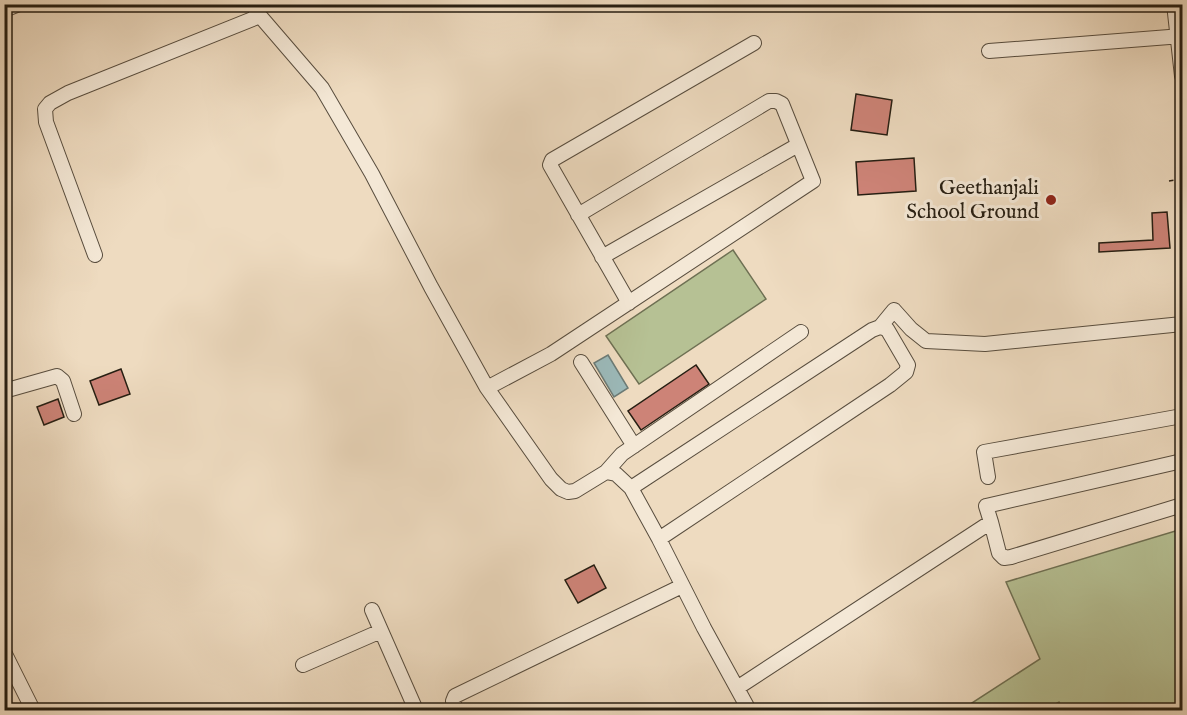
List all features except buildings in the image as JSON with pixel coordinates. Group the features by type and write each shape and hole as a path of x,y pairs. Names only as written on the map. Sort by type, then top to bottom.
{"street":[{"path":"4,10 19,4"},
{"path":"1174,4 1181,37 1182,76"},
{"path":"95,255 46,122 45,109 50,103 68,93 256,10 322,88 372,174 487,388 551,479 561,489 568,492 575,491 606,472 622,453 801,332"},
{"path":"989,51 1181,37"},
{"path":"628,303 550,165 552,160 754,43"},
{"path":"487,388 551,354 813,181 782,104 769,101 578,215"},
{"path":"602,257 798,146"},
{"path":"631,488 872,330 880,327 894,310 926,341 985,344 1182,324"},
{"path":"659,539 883,390 906,372 908,365 892,337 887,329 880,327"},
{"path":"581,362 634,446"},
{"path":"4,391 57,376 63,381 74,414"},
{"path":"988,477 984,452 1182,416"},
{"path":"1182,461 986,506 999,553 1004,558 1182,505"},
{"path":"606,472 616,474 631,488 749,711"},
{"path":"737,688 991,522"},
{"path":"456,711 453,701 460,693 682,586"},
{"path":"372,610 416,711"},
{"path":"303,665 381,631"},
{"path":"4,652 33,711"}],"path":[{"path":"1168,181 1182,179"}],"green space":[{"path":"733,250 766,299 639,384 606,336"},
{"path":"1182,529 1182,710 1063,710 1059,702 1045,710 961,710 1040,659 1006,582"}],"water":[{"path":"608,355 628,388 614,397 594,363"}],"place":[{"name":"Geethanjali School Ground","path":"1051,200"}]}
